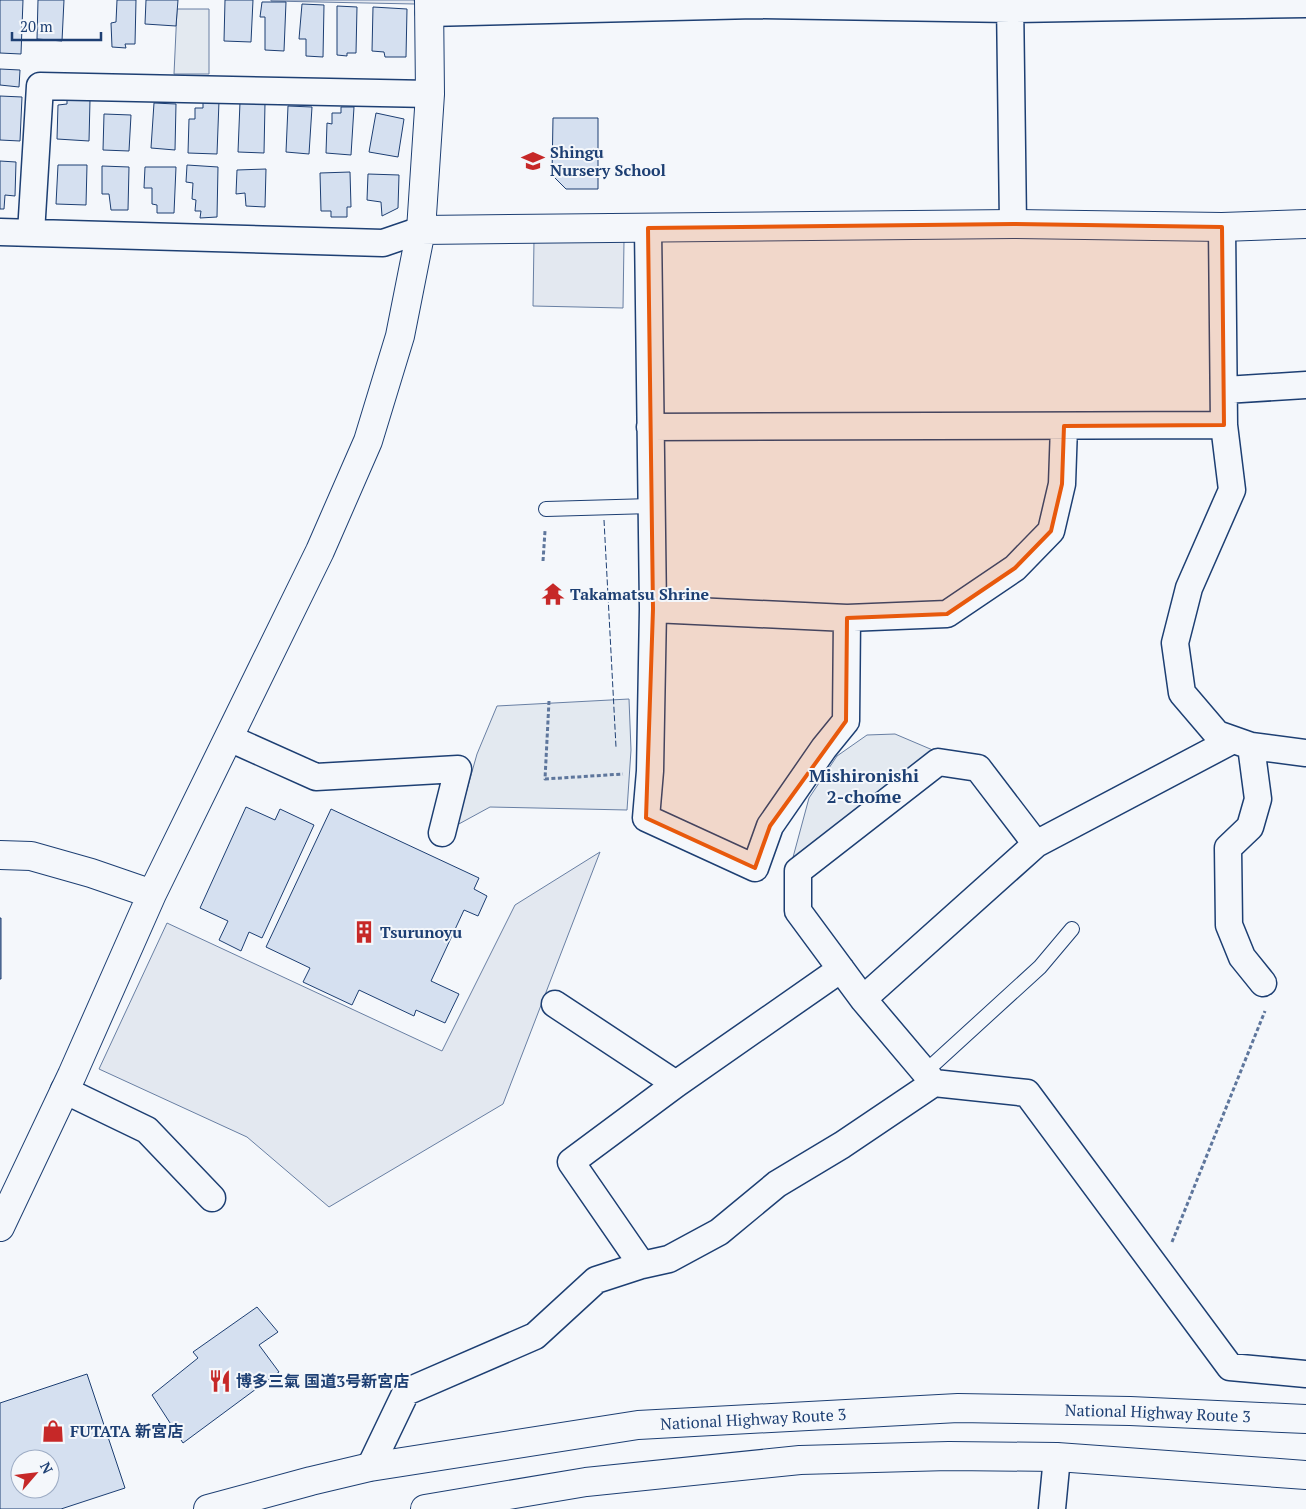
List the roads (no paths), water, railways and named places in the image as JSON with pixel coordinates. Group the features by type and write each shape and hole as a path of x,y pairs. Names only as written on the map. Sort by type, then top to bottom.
{"main road":[{"path":"0,1227 152,894 320,551 368,441 400,336 421,230 430,94 429,6"},
{"path":"421,230 1013,224 1222,227 1306,224"},
{"path":"0,855 31,856 91,873 152,894"},
{"name":"National Highway Route 3","path":"208,1509 370,1467 648,1424 958,1408 1130,1411 1306,1419"},
{"path":"426,1509 586,1482 800,1460 949,1456 1058,1457 1306,1475"}],"street":[{"path":"1010,4 1013,224"},
{"path":"429,6 1306,4"},
{"path":"31,233 40,86 430,94"},
{"path":"1222,227 1224,424 1232,490 1189,588 1175,643 1182,693 1217,734 1242,743 1306,753"},
{"path":"648,228 650,506 653,609 650,771 646,818 754,868 770,826 824,748 846,721 847,618"},
{"path":"0,232 383,244 421,230"},
{"path":"1225,390 1306,385"},
{"path":"650,427 1224,424"},
{"path":"653,609 847,618 947,614 1015,568 1051,531 1062,484 1064,426"},
{"path":"230,738 316,777 458,769 442,832"},
{"path":"863,999 1036,844 1242,743"},
{"path":"1242,743 1258,798 1250,827 1228,848 1229,925 1242,957 1263,983"},
{"path":"1036,844 978,768 938,762 798,871 798,911 863,999 929,1078 1027,1093 1230,1367 1306,1374"},
{"path":"642,1265 571,1162 676,1084 841,969"},
{"path":"555,1004 676,1084"},
{"path":"370,1467 406,1392 535,1336 596,1280 642,1265 669,1260 719,1232 777,1184 842,1145 929,1078"},
{"path":"64,1090 147,1130 212,1198"},
{"path":"1052,1509 1058,1457"}],"lane":[{"path":"546,509 650,506"},
{"path":"929,1078 1040,968 1072,929"}],"place":[{"name":"Shingu Nursery School","path":"533,161"},
{"name":"Takamatsu Shrine","path":"553,594"},
{"name":"Tsurunoyu","path":"364,932"},
{"name":"博多三氣 国道3号新宮店","path":"220,1381"},
{"name":"FUTATA 新宮店","path":"53,1431"}],"district":[{"name":"Mishironishi 2-chome","path":"864,785"}]}
